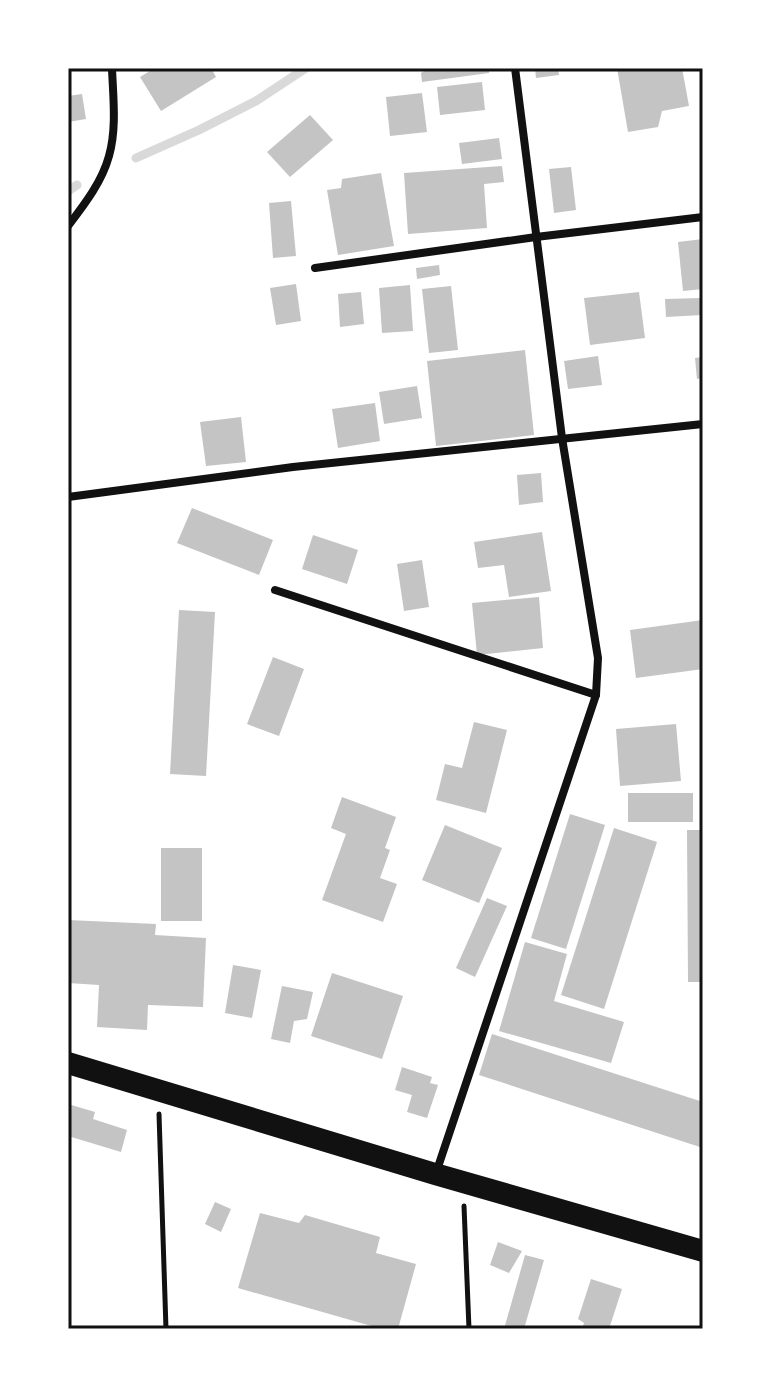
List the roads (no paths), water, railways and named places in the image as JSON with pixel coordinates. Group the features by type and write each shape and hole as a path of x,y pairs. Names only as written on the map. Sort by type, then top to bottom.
{"highway":[{"path":"68,1063 703,1251"}],"street":[{"path":"68,226 90,198 109,157 114,130 112,68"},
{"path":"435,1174 596,695 598,658 562,438 515,68"},
{"path":"315,268 703,217"},
{"path":"68,497 293,467 703,424"},
{"path":"275,590 596,695"}],"waterway":[{"path":"136,158 256,101 306,68"},
{"path":"68,191 77,185"}]}
